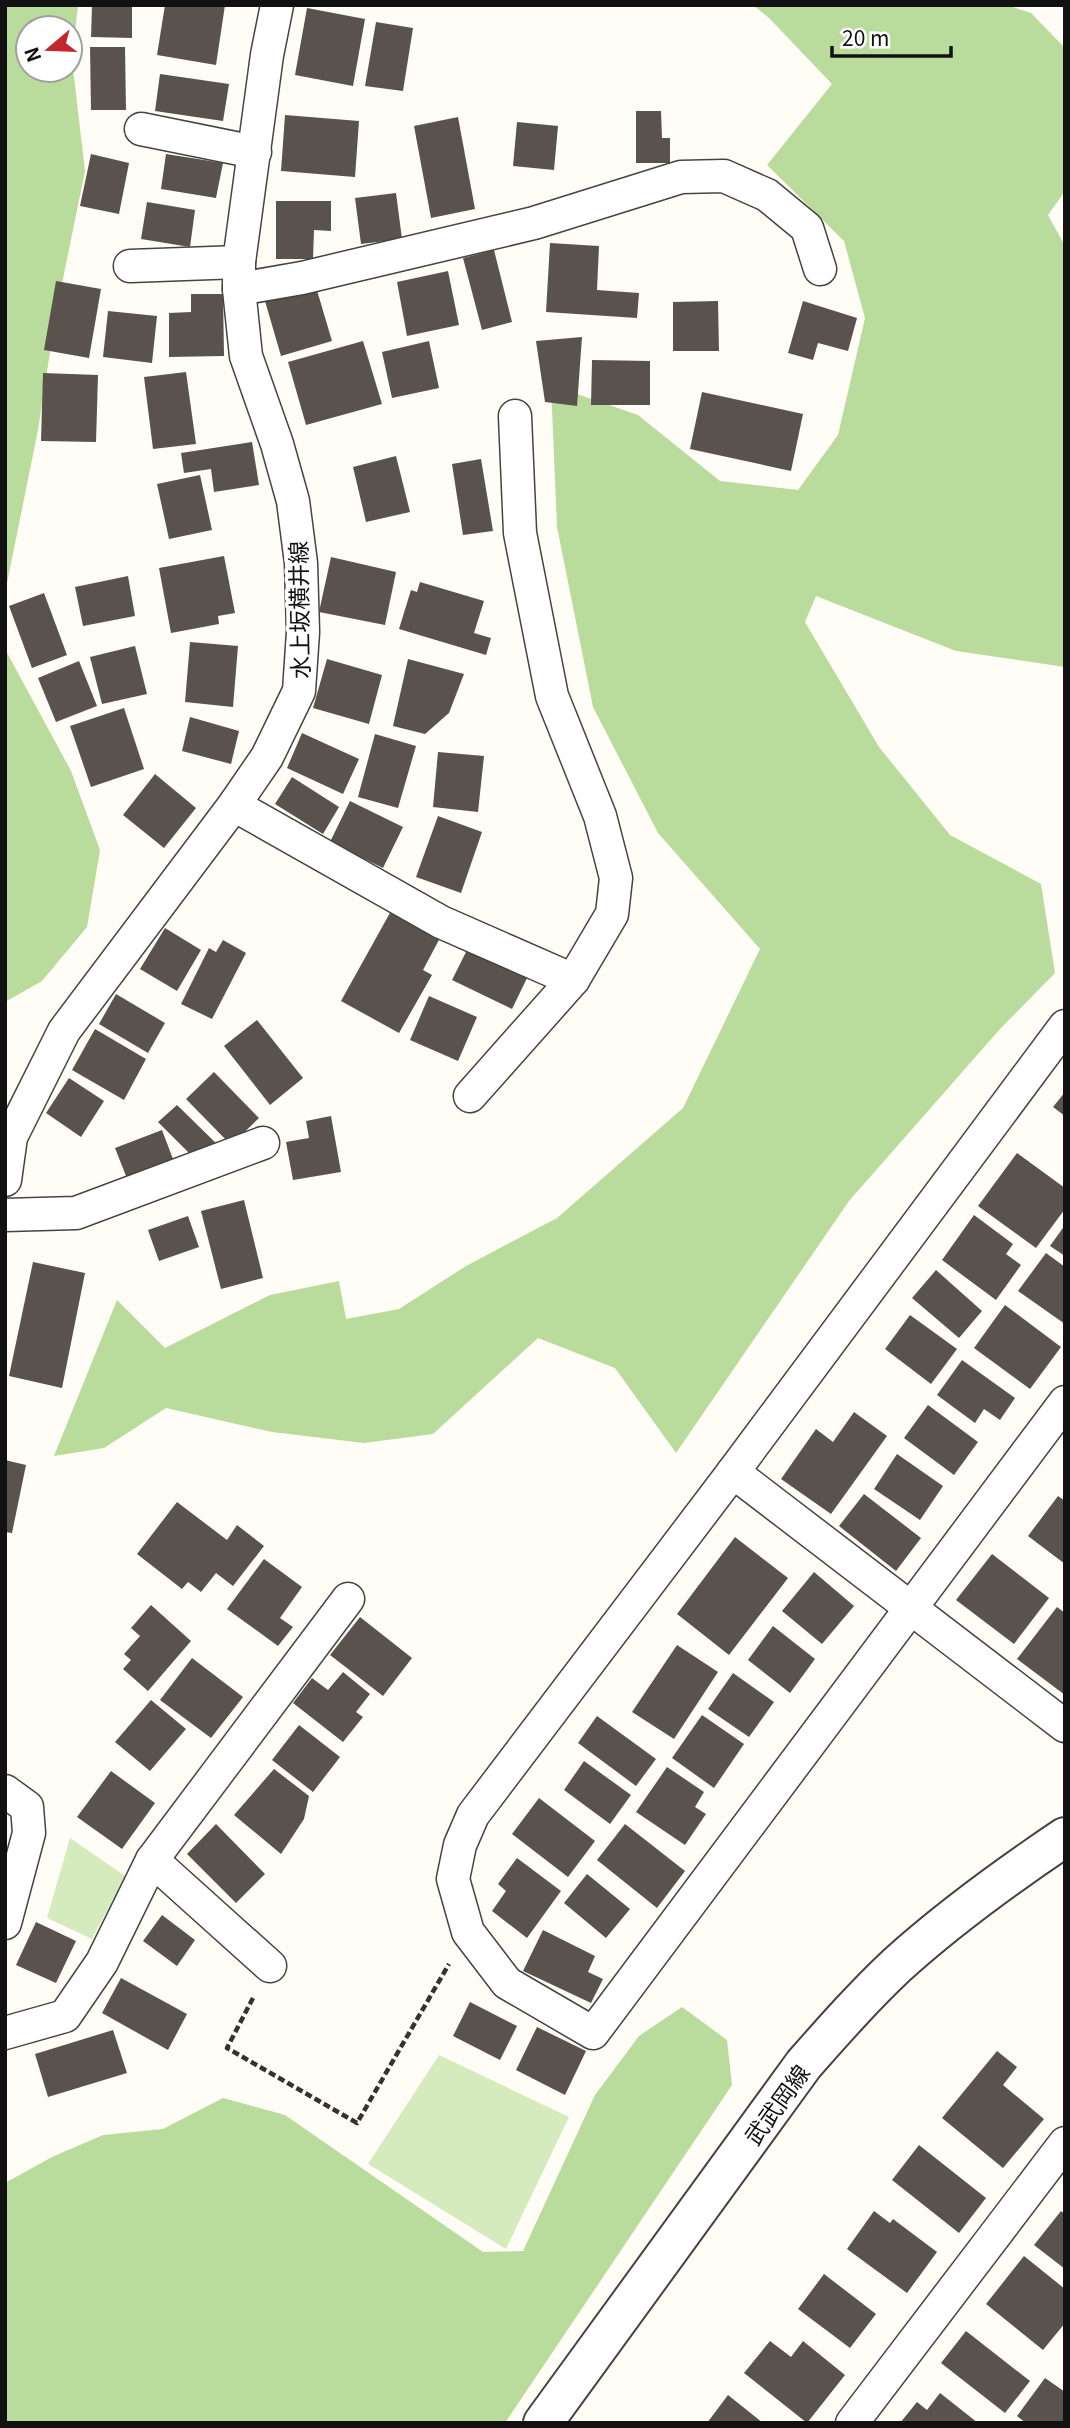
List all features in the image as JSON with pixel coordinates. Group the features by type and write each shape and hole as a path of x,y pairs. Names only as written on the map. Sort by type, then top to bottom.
{"street":[{"name":"水上坂横井線","path":"5,1180 11,1137 64,1031 234,805 267,757 299,691 303,632 301,563 293,501 277,443 246,356 239,276 267,55 277,5"},
{"path":"141,130 255,152"},
{"path":"130,266 239,276 302,278 534,223 681,177 724,176 767,195 807,228 820,269"},
{"path":"470,1096 573,980 612,914 615,878 600,816 552,696 520,533 515,416"},
{"path":"234,805 441,922 573,980"},
{"path":"1065,1026 733,1472 472,1815 460,1844 453,1879 468,1932 507,1983 593,2033 1065,1402"},
{"path":"5,1214 76,1213 263,1143"},
{"path":"733,1472 1065,1726"},
{"path":"5,2033 65,2016 102,1962 152,1860 348,1600"},
{"path":"5,1791 27,1807 29,1833 5,1923"},
{"name":"武武岡線","path":"543,2423 813,2053 898,1965 966,1909 1065,1837"},
{"path":"152,1860 270,1966"},
{"path":"852,2423 1065,2143"}],"path":[{"path":"270,1966 227,2048 357,2123 468,1932"}],"green space":[{"path":"5,5 78,5 77,14 14,14 14,84 75,84 85,171 56,313 38,430 5,593"},
{"path":"753,5 1007,5 1031,13 1065,48 1065,191 1048,215 1065,246 1065,667 956,651 816,596 805,622 879,747 950,835 1041,884 1055,973 1000,1029 849,1201 676,1453 615,1368 538,1338 433,1434 364,1443 272,1432 166,1408 104,1448 54,1456 117,1300 165,1348 270,1295 339,1281 346,1319 399,1309 466,1266 557,1218 683,1108 760,949 658,833 593,707 557,527 551,385 638,415 720,481 798,490 838,435 865,318 844,241 767,165 832,84 769,18"},
{"path":"5,649 71,771 100,850 87,927 42,981 5,1002"},
{"path":"70,1838 125,1876 92,1939 47,1918"},
{"path":"682,2007 727,2040 732,2085 505,2423 5,2423 5,2183 52,2157 103,2135 163,2129 223,2098 285,2115 483,2252 523,2251 595,2095 639,2036"},
{"path":"439,2055 569,2117 506,2249 368,2164"}],"building":[{"path":"92,5 132,5 132,38 91,37"},
{"path":"165,5 225,5 216,65 157,55"},
{"path":"307,8 365,19 353,86 295,75"},
{"path":"376,22 413,28 403,91 365,86"},
{"path":"90,47 125,47 126,110 91,110"},
{"path":"160,74 229,84 223,121 155,111"},
{"path":"636,111 661,111 662,138 670,138 670,163 636,163"},
{"path":"285,115 359,121 355,177 281,171"},
{"path":"458,117 475,209 431,218 414,126"},
{"path":"517,122 558,126 554,170 513,166"},
{"path":"91,154 129,163 119,214 80,206"},
{"path":"166,154 223,163 216,198 161,189"},
{"path":"396,193 402,239 361,244 355,198"},
{"path":"276,201 331,201 331,231 314,230 313,259 276,259"},
{"path":"147,202 195,210 190,247 141,239"},
{"path":"550,243 599,246 597,290 639,293 637,318 546,312"},
{"path":"494,250 512,322 482,330 463,258"},
{"path":"448,271 459,325 407,336 397,282"},
{"path":"56,281 101,289 89,358 44,350"},
{"path":"316,287 332,341 281,356 265,301"},
{"path":"191,294 223,294 224,356 169,357 169,313 191,312"},
{"path":"718,301 719,351 673,351 673,302"},
{"path":"803,301 857,318 848,351 818,343 813,360 788,353"},
{"path":"108,311 157,316 152,363 103,357"},
{"path":"582,337 577,406 545,402 536,341"},
{"path":"363,341 382,404 306,425 288,362"},
{"path":"429,341 439,388 392,398 382,352"},
{"path":"592,360 650,361 650,405 591,405"},
{"path":"186,372 196,444 153,449 144,377"},
{"path":"43,373 98,375 96,442 41,441"},
{"path":"702,392 803,414 791,471 690,449"},
{"path":"252,442 259,485 214,492 211,469 184,473 181,453"},
{"path":"396,456 410,512 366,522 353,467"},
{"path":"481,459 493,531 463,535 452,464"},
{"path":"200,475 212,530 169,539 157,484"},
{"path":"224,556 235,613 218,616 219,624 171,633 159,568"},
{"path":"331,557 396,572 385,625 319,612"},
{"path":"128,576 135,616 83,626 75,587"},
{"path":"420,582 484,601 474,633 491,638 486,655 399,629 411,590 417,592"},
{"path":"44,593 67,655 32,668 9,606"},
{"path":"190,642 238,646 233,707 185,702"},
{"path":"135,646 147,694 102,704 90,657"},
{"path":"327,659 382,675 369,724 313,708"},
{"path":"408,659 464,674 449,713 425,734 393,726"},
{"path":"79,661 97,706 56,722 38,678"},
{"path":"124,708 144,769 91,787 70,726"},
{"path":"190,717 239,731 231,764 182,751"},
{"path":"302,733 359,759 343,794 287,768"},
{"path":"375,734 416,746 398,808 358,797"},
{"path":"438,752 484,756 478,812 433,807"},
{"path":"155,774 196,808 164,848 123,815"},
{"path":"292,777 339,807 323,834 275,804"},
{"path":"350,801 403,827 383,868 330,842"},
{"path":"438,816 482,832 461,893 416,877"},
{"path":"391,911 440,938 423,970 432,975 399,1033 341,1001"},
{"path":"165,928 201,950 177,991 140,969"},
{"path":"223,940 246,953 212,1019 181,1004 209,948 216,952"},
{"path":"470,944 529,974 512,1009 452,980"},
{"path":"116,994 165,1023 148,1053 99,1024"},
{"path":"429,996 477,1017 458,1061 410,1040"},
{"path":"257,1020 303,1078 270,1105 224,1046"},
{"path":"95,1029 146,1059 124,1100 72,1070"},
{"path":"214,1072 259,1118 231,1145 186,1099"},
{"path":"69,1078 104,1101 81,1137 46,1113"},
{"path":"1065,1092 1065,1116 1053,1107"},
{"path":"177,1105 225,1152 197,1161 158,1122"},
{"path":"331,1116 341,1172 293,1180 286,1142 309,1138 306,1121"},
{"path":"162,1130 176,1167 130,1186 115,1148"},
{"path":"1017,1153 1065,1188 1065,1209 1036,1248 978,1206"},
{"path":"244,1200 263,1278 221,1289 201,1211"},
{"path":"974,1215 1013,1244 1006,1254 1021,1265 996,1300 942,1260"},
{"path":"188,1216 199,1247 159,1261 148,1230"},
{"path":"1065,1225 1065,1256 1050,1246"},
{"path":"1046,1253 1065,1267 1065,1324 1018,1291"},
{"path":"33,1262 85,1273 62,1388 9,1376"},
{"path":"936,1270 982,1311 959,1338 912,1298"},
{"path":"1005,1305 1061,1347 1030,1389 974,1348"},
{"path":"910,1315 957,1349 931,1384 885,1349"},
{"path":"962,1360 1015,1398 1000,1420 984,1409 975,1423 937,1395"},
{"path":"928,1405 978,1442 954,1475 904,1438"},
{"path":"854,1412 887,1436 831,1514 781,1479 816,1429 833,1442"},
{"path":"897,1454 943,1486 920,1520 874,1489"},
{"path":"5,1460 26,1465 12,1533 5,1532"},
{"path":"864,1494 921,1538 896,1571 839,1526"},
{"path":"1058,1496 1065,1501 1065,1564 1028,1536"},
{"path":"177,1502 227,1540 237,1525 264,1546 233,1586 216,1573 201,1592 188,1582 182,1589 137,1554"},
{"path":"735,1537 788,1578 729,1655 677,1614"},
{"path":"992,1554 1049,1598 1014,1644 956,1600"},
{"path":"264,1559 302,1587 280,1618 293,1627 278,1646 227,1609"},
{"path":"814,1572 854,1606 822,1644 782,1611"},
{"path":"151,1605 191,1641 148,1691 123,1669 131,1660 124,1654 140,1636 131,1628"},
{"path":"1057,1607 1065,1613 1065,1695 1017,1659"},
{"path":"360,1617 412,1658 383,1696 330,1655"},
{"path":"773,1626 815,1659 790,1693 748,1660"},
{"path":"677,1645 718,1672 674,1739 632,1712"},
{"path":"192,1658 243,1697 211,1738 160,1700"},
{"path":"343,1672 370,1694 356,1712 363,1717 343,1742 293,1703 312,1678 328,1690"},
{"path":"733,1673 774,1702 749,1737 708,1709"},
{"path":"151,1700 186,1729 150,1771 115,1742"},
{"path":"702,1715 744,1744 714,1788 672,1758"},
{"path":"597,1716 656,1759 636,1786 578,1743"},
{"path":"299,1725 340,1757 313,1792 272,1760"},
{"path":"584,1761 631,1795 610,1824 564,1790"},
{"path":"667,1767 704,1792 695,1807 706,1814 685,1845 636,1812"},
{"path":"274,1769 309,1796 304,1819 281,1854 234,1815"},
{"path":"111,1771 155,1803 122,1849 77,1817"},
{"path":"539,1798 595,1841 568,1877 512,1834"},
{"path":"216,1824 265,1874 236,1903 187,1854"},
{"path":"625,1824 685,1871 657,1908 597,1860"},
{"path":"517,1858 561,1891 527,1938 492,1911 506,1891 498,1884"},
{"path":"587,1874 630,1909 606,1938 564,1903"},
{"path":"162,1915 195,1940 177,1966 143,1941"},
{"path":"36,1922 76,1941 56,1983 16,1965"},
{"path":"543,1930 595,1956 588,1972 603,1979 591,2003 523,1971"},
{"path":"121,1978 187,2014 168,2050 102,2013"},
{"path":"470,2002 517,2026 500,2060 453,2036"},
{"path":"537,2027 586,2051 565,2095 516,2070"},
{"path":"113,2030 127,2073 48,2097 35,2054"},
{"path":"997,2051 1017,2067 1003,2085 1044,2119 1003,2168 942,2118"},
{"path":"919,2145 986,2198 959,2233 892,2180"},
{"path":"874,2211 890,2223 893,2219 937,2252 907,2293 847,2249"},
{"path":"1061,2211 1065,2214 1065,2269 1034,2245"},
{"path":"1024,2256 1065,2289 1065,2323 1043,2350 986,2304"},
{"path":"824,2274 876,2314 850,2348 798,2309"},
{"path":"966,2331 1030,2381 1005,2413 941,2363"},
{"path":"770,2341 791,2357 803,2341 845,2375 807,2423 744,2373"},
{"path":"1045,2378 1065,2392 1065,2423 1026,2423 1017,2416"},
{"path":"940,2393 978,2423 900,2423 917,2402 927,2410"},
{"path":"728,2395 763,2423 707,2423"}]}
